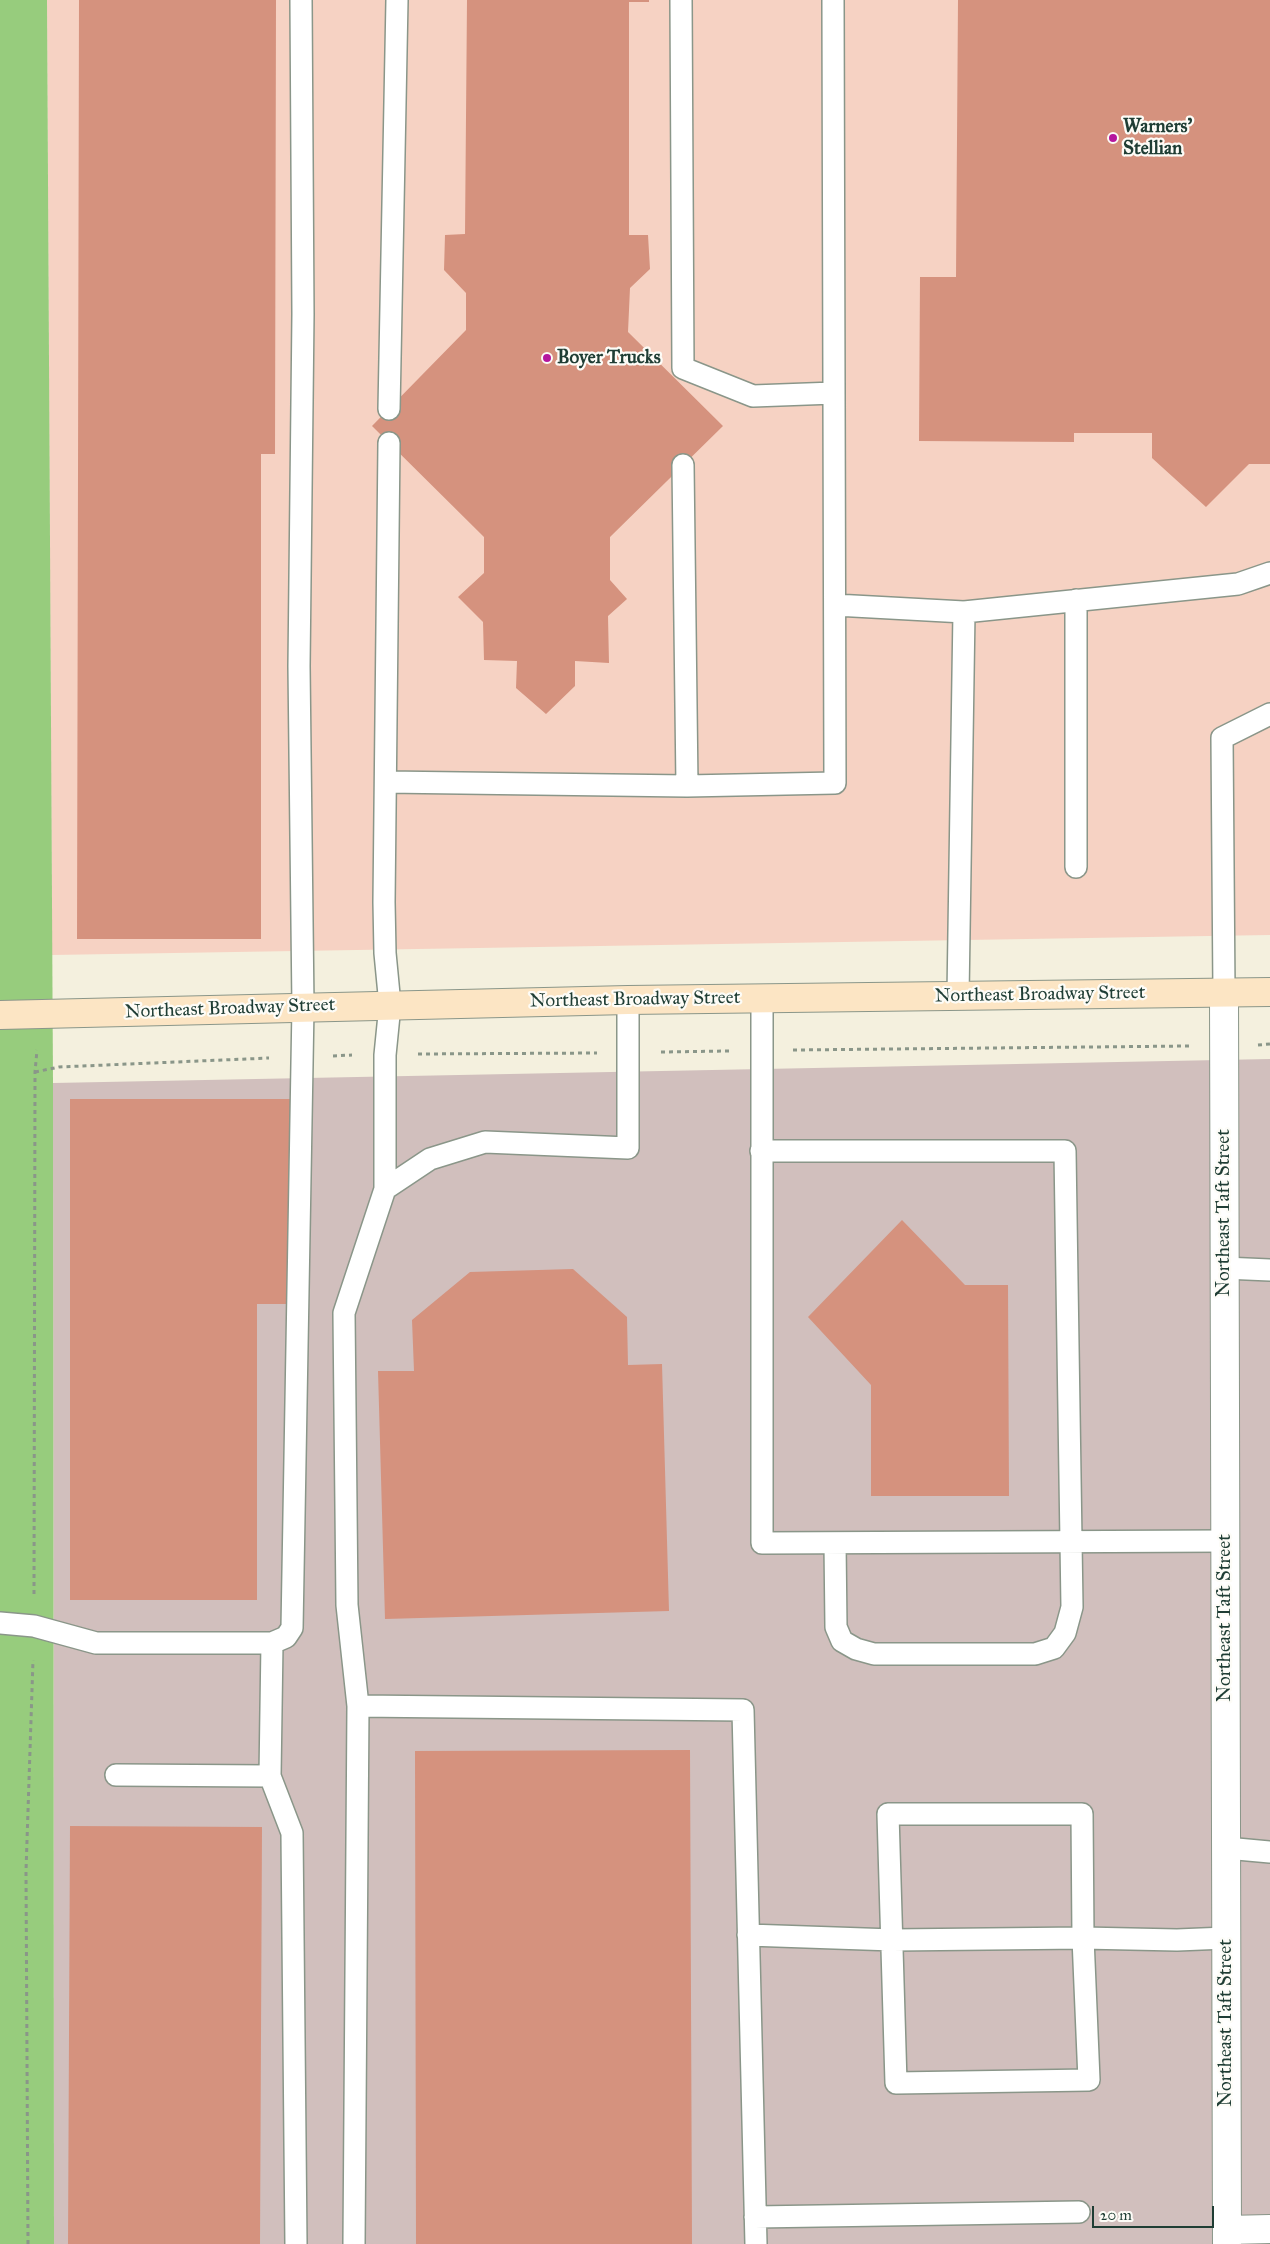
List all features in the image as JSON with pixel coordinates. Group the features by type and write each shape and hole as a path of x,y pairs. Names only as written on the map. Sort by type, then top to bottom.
{"main road":[{"name":"Northeast Broadway Street","path":"0,1015 628,1000 1270,992"}],"street":[{"name":"Northeast Taft Street","path":"1224,993 1227,2237"},
{"path":"1227,2237 1270,2229"}],"lane":[{"path":"0,1623 34,1626 96,1644 272,1644 286,1637 292,1628 303,1007 299,666 302,314 301,0"},
{"path":"388,409 397,0"},
{"path":"682,0 682,376 753,396 834,393"},
{"path":"386,782 687,786 835,783 833,0"},
{"path":"354,2244 358,1706 347,1605 344,1313 385,1189 385,1055 390,1005 385,953 384,902 388,443"},
{"path":"683,465 687,786"},
{"path":"835,605 964,612 1238,584 1270,573"},
{"path":"1076,600 1076,868"},
{"path":"958,996 964,612"},
{"path":"1224,993 1222,738 1270,714"},
{"path":"762,998 762,1543 1225,1541"},
{"path":"385,1189 430,1159 485,1142 628,1148 628,1000"},
{"path":"761,1151 1065,1151 1072,1542 1072,1607 1065,1633 1054,1648 1035,1654 874,1654 856,1649 842,1641 836,1627 835,1543"},
{"path":"1224,1268 1270,1270"},
{"path":"272,1644 270,1776 292,1833 296,2244"},
{"path":"358,1706 743,1710 756,2244"},
{"path":"116,1775 270,1776"},
{"path":"888,1814 1082,1814 1084,1938 1089,2080 896,2083 888,1814"},
{"path":"1226,1848 1270,1852"},
{"path":"748,1936 893,1940 1084,1938 1177,1940 1226,1938"},
{"path":"755,2217 1079,2212"}],"shaded area":[{"path":"47,0 1270,0 1270,935 52,955"},
{"path":"1270,1059 1270,2244 54,2244 53,1083"}],"green space":[{"path":"0,0 47,0 53,1083 54,2244 0,2244"}],"building":[{"path":"79,0 276,0 275,454 261,454 261,939 77,939"},
{"name":"Boyer Trucks","path":"467,0 649,0 649,2 629,2 629,235 648,235 650,269 630,288 628,332 723,426 610,537 610,580 627,599 608,616 609,663 575,661 575,686 546,714 516,688 517,661 484,660 483,622 458,597 484,573 484,537 372,426 466,330 466,293 444,270 445,235 465,234"},
{"name":"Warners' Stellian","path":"958,0 1270,0 1270,464 1249,464 1206,507 1152,458 1152,433 1074,433 1074,442 919,441 920,277 956,277"},
{"path":"70,1099 290,1099 290,1304 257,1304 257,1600 70,1600"},
{"path":"902,1220 965,1285 1008,1285 1009,1496 871,1496 871,1385 808,1317"},
{"path":"573,1269 627,1317 628,1365 662,1364 669,1611 385,1619 378,1371 414,1371 412,1320 470,1272"},
{"path":"690,1750 692,2244 416,2244 415,1751"},
{"path":"70,1826 262,1827 260,2244 68,2244"}],"place":[{"name":"Warners' Stellian","path":"1113,138"},
{"name":"Boyer Trucks","path":"547,358"}]}
